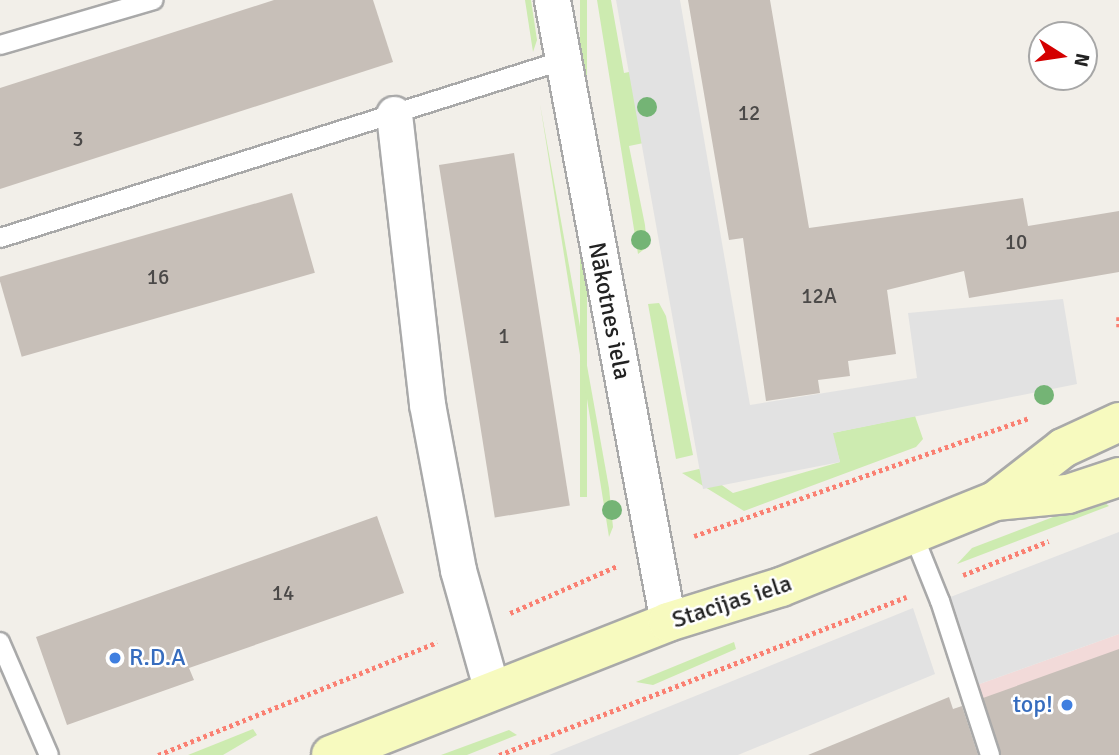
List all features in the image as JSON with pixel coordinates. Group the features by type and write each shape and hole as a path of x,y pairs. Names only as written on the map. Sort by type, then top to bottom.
{"main road":[{"name":"Stacijas iela","path":"331,755 668,622 781,587 995,501 1063,447 1119,422"},
{"path":"995,501 1069,494 1119,477"}],"street":[{"name":"Nākotnes iela","path":"552,0 561,61 668,622"},
{"path":"394,114 427,404 458,569 492,691"}],"lane":[{"path":"0,45 154,0"},
{"path":"0,238 561,61"},
{"path":"913,534 940,601 989,755"},
{"path":"0,642 49,755"}],"path":[{"path":"1119,317 1119,327"},
{"path":"706,531 1041,414"},
{"path":"958,576 1057,538"},
{"path":"507,614 605,571"},
{"path":"499,755 902,598"},
{"path":"158,755 441,640"}],"shaded area":[{"path":"616,0 680,0 750,405 917,378 908,313 1063,299 1077,384 833,433 840,462 703,489"},
{"path":"1119,532 1119,634 974,686 940,601"},
{"path":"913,608 935,674 738,755 549,755"},
{"path":"1119,634 1119,755 998,755 974,686"}],"green space":[{"path":"525,0 531,0 537,40 533,52"},
{"path":"580,0 587,0 587,497 580,497"},
{"path":"597,0 611,0 624,73 659,66 673,137 629,146 647,247 638,254"},
{"path":"540,104 609,488 613,527 609,537"},
{"path":"659,303 666,316 693,455 676,459 648,304"},
{"path":"915,416 923,439 916,447 744,511 682,473 699,469 733,493 840,462 832,433"},
{"path":"1100,499 1109,506 957,564 972,548"},
{"path":"734,642 736,649 653,685 636,682"},
{"path":"253,729 257,735 223,755 188,755"},
{"path":"509,730 517,735 467,755 441,755"}],"building":[{"path":"274,0 373,0 393,62 0,189 0,88"},
{"path":"688,0 770,0 809,228 1023,198 1028,226 1119,211 1119,272 969,298 964,271 887,290 896,354 848,361 850,376 818,380 820,393 766,401 743,238 729,240"},
{"path":"514,153 570,506 495,517 439,165"},
{"path":"292,193 315,273 22,357 0,277"},
{"path":"377,516 404,593 189,668 194,680 67,725 36,637"},
{"path":"1119,649 1119,755 1001,755 983,698"},
{"path":"949,697 953,709 962,706 978,755 808,755"}],"place":[{"name":"R.D.A","path":"115,658"},
{"name":"top!","path":"1067,705"}]}
